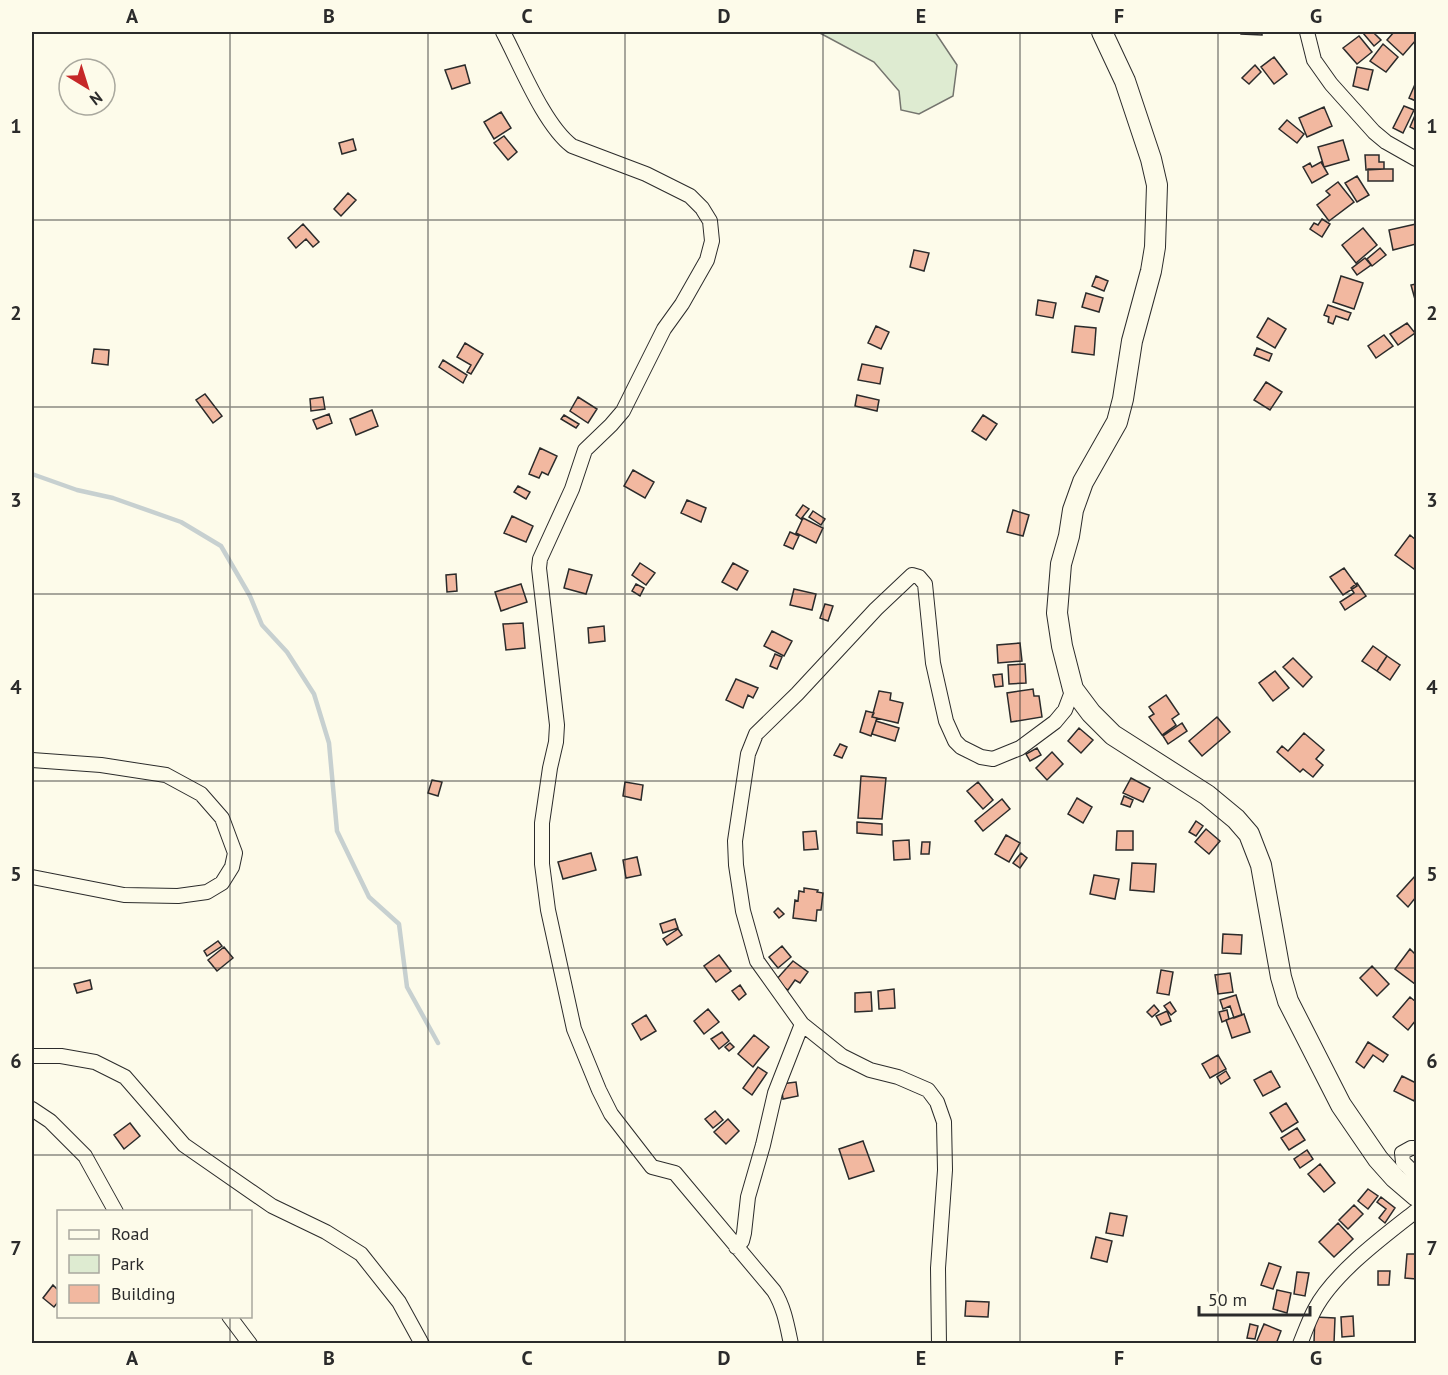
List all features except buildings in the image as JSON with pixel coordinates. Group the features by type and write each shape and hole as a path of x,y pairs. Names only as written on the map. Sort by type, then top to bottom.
{"main road":[{"path":"1102,32 1125,81 1151,159 1157,185 1155,247 1151,271 1132,341 1117,422 1083,482 1073,510 1060,564 1057,614 1073,689 1091,713 1113,735 1207,795 1236,819 1249,834 1261,865 1281,977 1288,1001 1341,1105 1378,1159 1416,1196"}],"street":[{"path":"503,32 548,119 563,140 583,151 646,174 690,196 702,208 710,221 712,241 707,260 682,304 664,329 623,411 612,425 585,450 572,489 540,559 539,568 557,725 542,823 542,864 548,910 574,1029 598,1090 611,1114 652,1167 675,1173 778,1298 785,1316 791,1344"},
{"path":"1307,32 1314,60 1337,90 1374,132 1416,159"},
{"path":"939,1344 938,1268 945,1170 944,1122 937,1102 928,1090 898,1077 870,1070 842,1056 802,1024 757,961 743,911 735,841 748,754 756,734 797,694 876,609 912,575 919,577 925,584 933,663 946,721 961,747 981,757 993,759 1012,752 1055,722 1065,710 1073,689"},
{"path":"32,760 101,765 166,775 201,794 222,818 235,853 232,867 222,883 207,892 124,895 32,877"},
{"path":"736,1246 742,1239 748,1197 775,1093 802,1024"},
{"path":"32,1056 61,1056 95,1062 125,1077 184,1145 272,1206 326,1232 361,1254 399,1302 422,1344"},
{"path":"32,1109 50,1121 85,1156 115,1210"},
{"path":"1416,1148 1402,1153 1403,1162 1416,1175"},
{"path":"1300,1344 1315,1308 1324,1294 1380,1240 1416,1211"},
{"path":"231,1318 250,1344"}],"green space":[{"path":"818,32 935,32 957,65 953,96 919,114 901,110 899,91 874,62"}],"waterway":[{"path":"32,474 77,490 113,498 181,522 221,546 250,596 262,625 287,652 314,694 329,743 337,831 369,897 399,924 407,987 438,1043"}]}
